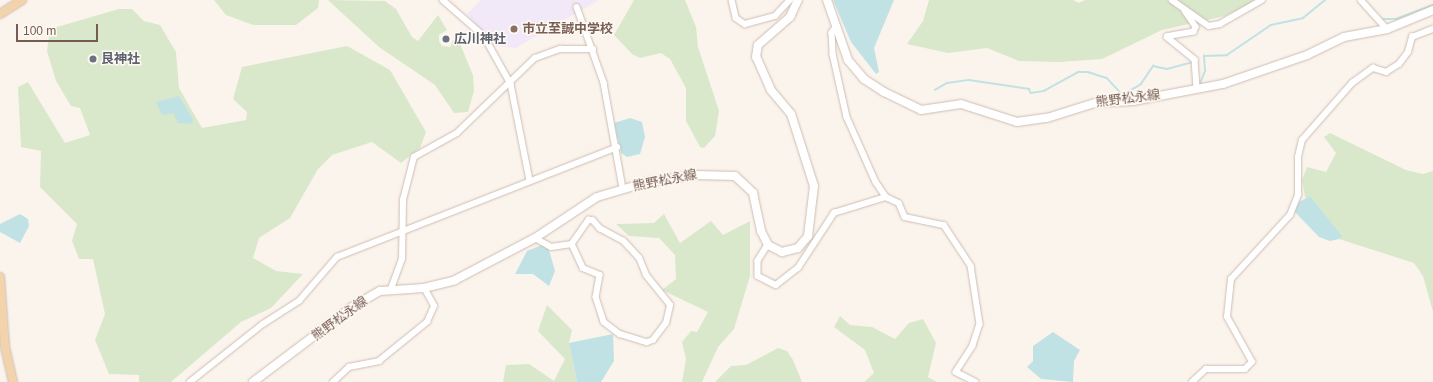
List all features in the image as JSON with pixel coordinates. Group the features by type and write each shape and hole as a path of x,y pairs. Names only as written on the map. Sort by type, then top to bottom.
{"main road":[{"path":"0,14 12,2 22,0"},
{"path":"768,245 782,252 798,248 808,236 814,186 791,114 771,90 756,57 758,45 790,17 798,0"},
{"name":"熊野松永線","path":"827,0 836,27 855,70 884,92 921,110 961,104 1017,122 1047,118 1094,103 1133,101 1223,84 1307,55 1344,37 1387,29 1433,10"},
{"name":"熊野松永線","path":"253,382 352,307 391,289 424,288 474,271 535,238 597,197 623,189 695,174 735,176 753,193 761,231 768,245"},
{"path":"0,277 6,347 13,382"}],"street":[{"path":"443,0 484,36 511,84 530,180"},
{"path":"732,0 736,18 745,24 775,16 790,0"},
{"path":"1172,0 1185,11 1209,26 1220,24 1262,0"},
{"path":"1361,0 1387,29"},
{"path":"577,7 593,49 617,147 623,189"},
{"path":"1185,11 1196,27 1194,32 1167,37 1195,60 1197,88"},
{"path":"836,27 832,34 834,65 847,117 852,134 886,197 899,203 905,217 944,225 971,266 980,324 973,346 956,372 976,382"},
{"path":"1192,382 1206,369 1245,369 1252,362 1227,317 1231,279 1290,215 1298,195 1298,157 1302,140 1352,83 1373,68 1386,72 1399,64 1408,52 1412,37 1433,29"},
{"path":"391,289 402,259 403,200 414,157 457,133 511,84 535,58 570,48 593,49"},
{"path":"190,382 263,324 300,301 338,257 402,233 530,180 617,147"},
{"path":"768,245 758,261 758,276 769,284 776,285 788,277 834,213 886,197"},
{"path":"535,238 551,247 572,244 589,220 593,220 600,229 623,241 639,258 646,274 670,305 666,323 653,340 647,342 620,334 604,322 596,296 600,275 583,268 572,244"},
{"path":"798,248 805,254"},
{"path":"333,382 349,366 379,361 427,322 434,306 424,288"}],"shaded area":[{"name":"市立至誠中学校","path":"481,0 599,0 516,48 494,46 467,14"}],"green space":[{"path":"214,0 319,0 318,8 296,25 253,25 226,15"},
{"path":"328,0 385,1 396,9 412,37 418,41 438,15 447,30 439,35 439,41 442,46 450,47 453,40 458,39 473,75 474,91 468,112 454,113 435,85 379,47"},
{"path":"634,0 685,0 696,27 698,47 719,111 715,136 704,148 700,147 686,121 686,88 670,59 661,53 640,58 632,54 614,35"},
{"path":"929,0 1073,0 1079,3 1085,0 1258,0 1225,16 1162,30 1102,59 1059,62 1019,61 987,48 948,53 907,44 923,21"},
{"path":"119,9 132,9 144,21 160,25 176,52 179,88 202,128 246,120 247,112 233,99 242,67 347,46 390,70 426,132 420,148 401,163 372,142 332,155 318,169 290,218 259,238 253,258 276,271 303,274 271,308 241,322 171,382 139,382 139,375 109,374 95,340 105,314 93,259 79,259 72,241 77,224 40,187 41,151 21,147 18,87 28,82 65,143 90,135 80,108 71,106 56,81 47,51 50,29"},
{"path":"1330,133 1406,170 1423,174 1433,171 1433,312 1423,276 1414,263 1339,239 1305,197 1302,180 1307,167 1326,172 1336,153 1324,137"},
{"path":"664,214 680,243 711,221 723,235 750,221 750,276 734,329 718,347 702,382 682,382 686,359 682,342 691,331 697,332 708,312 662,290 676,279 675,255 659,238 629,236 616,224 654,223"},
{"path":"547,305 572,330 569,343 577,382 503,382 506,365 529,364 554,381 565,359 538,331"},
{"path":"840,316 850,325 872,327 895,339 909,323 923,319 936,343 928,377 937,382 864,382 874,373 865,350 834,327"},
{"path":"778,348 787,351 793,360 802,382 715,382 731,366 746,365"}],"water":[{"path":"833,0 894,0 874,48 879,72 876,74 851,42"},
{"path":"179,96 193,119 192,124 178,123 173,113 162,115 156,102"},
{"path":"630,118 642,122 645,137 640,154 627,157 621,153 614,123"},
{"path":"1310,196 1342,236 1339,239 1330,241 1319,237 1294,211 1299,202"},
{"path":"20,214 28,219 29,226 20,243 0,232 0,224"},
{"path":"542,245 549,250 555,271 549,286 533,274 515,274 527,251"},
{"path":"1053,332 1080,350 1074,361 1073,382 1041,379 1027,367 1033,361 1033,346"},
{"path":"613,334 614,361 601,382 577,382 569,343"}],"waterway":[{"path":"1200,84 1205,71 1204,56 1227,55 1271,25 1303,18 1325,0"},
{"path":"1383,19 1396,19 1432,5"},
{"path":"935,90 947,83 969,80 1029,89 1031,93 1044,91 1078,72 1088,72 1107,78 1123,95 1141,84 1153,66 1167,69 1194,62"}],"place":[{"name":"市立至誠中学校","path":"514,29"},
{"name":"広川神社","path":"446,39"},
{"name":"艮神社","path":"93,59"}]}
